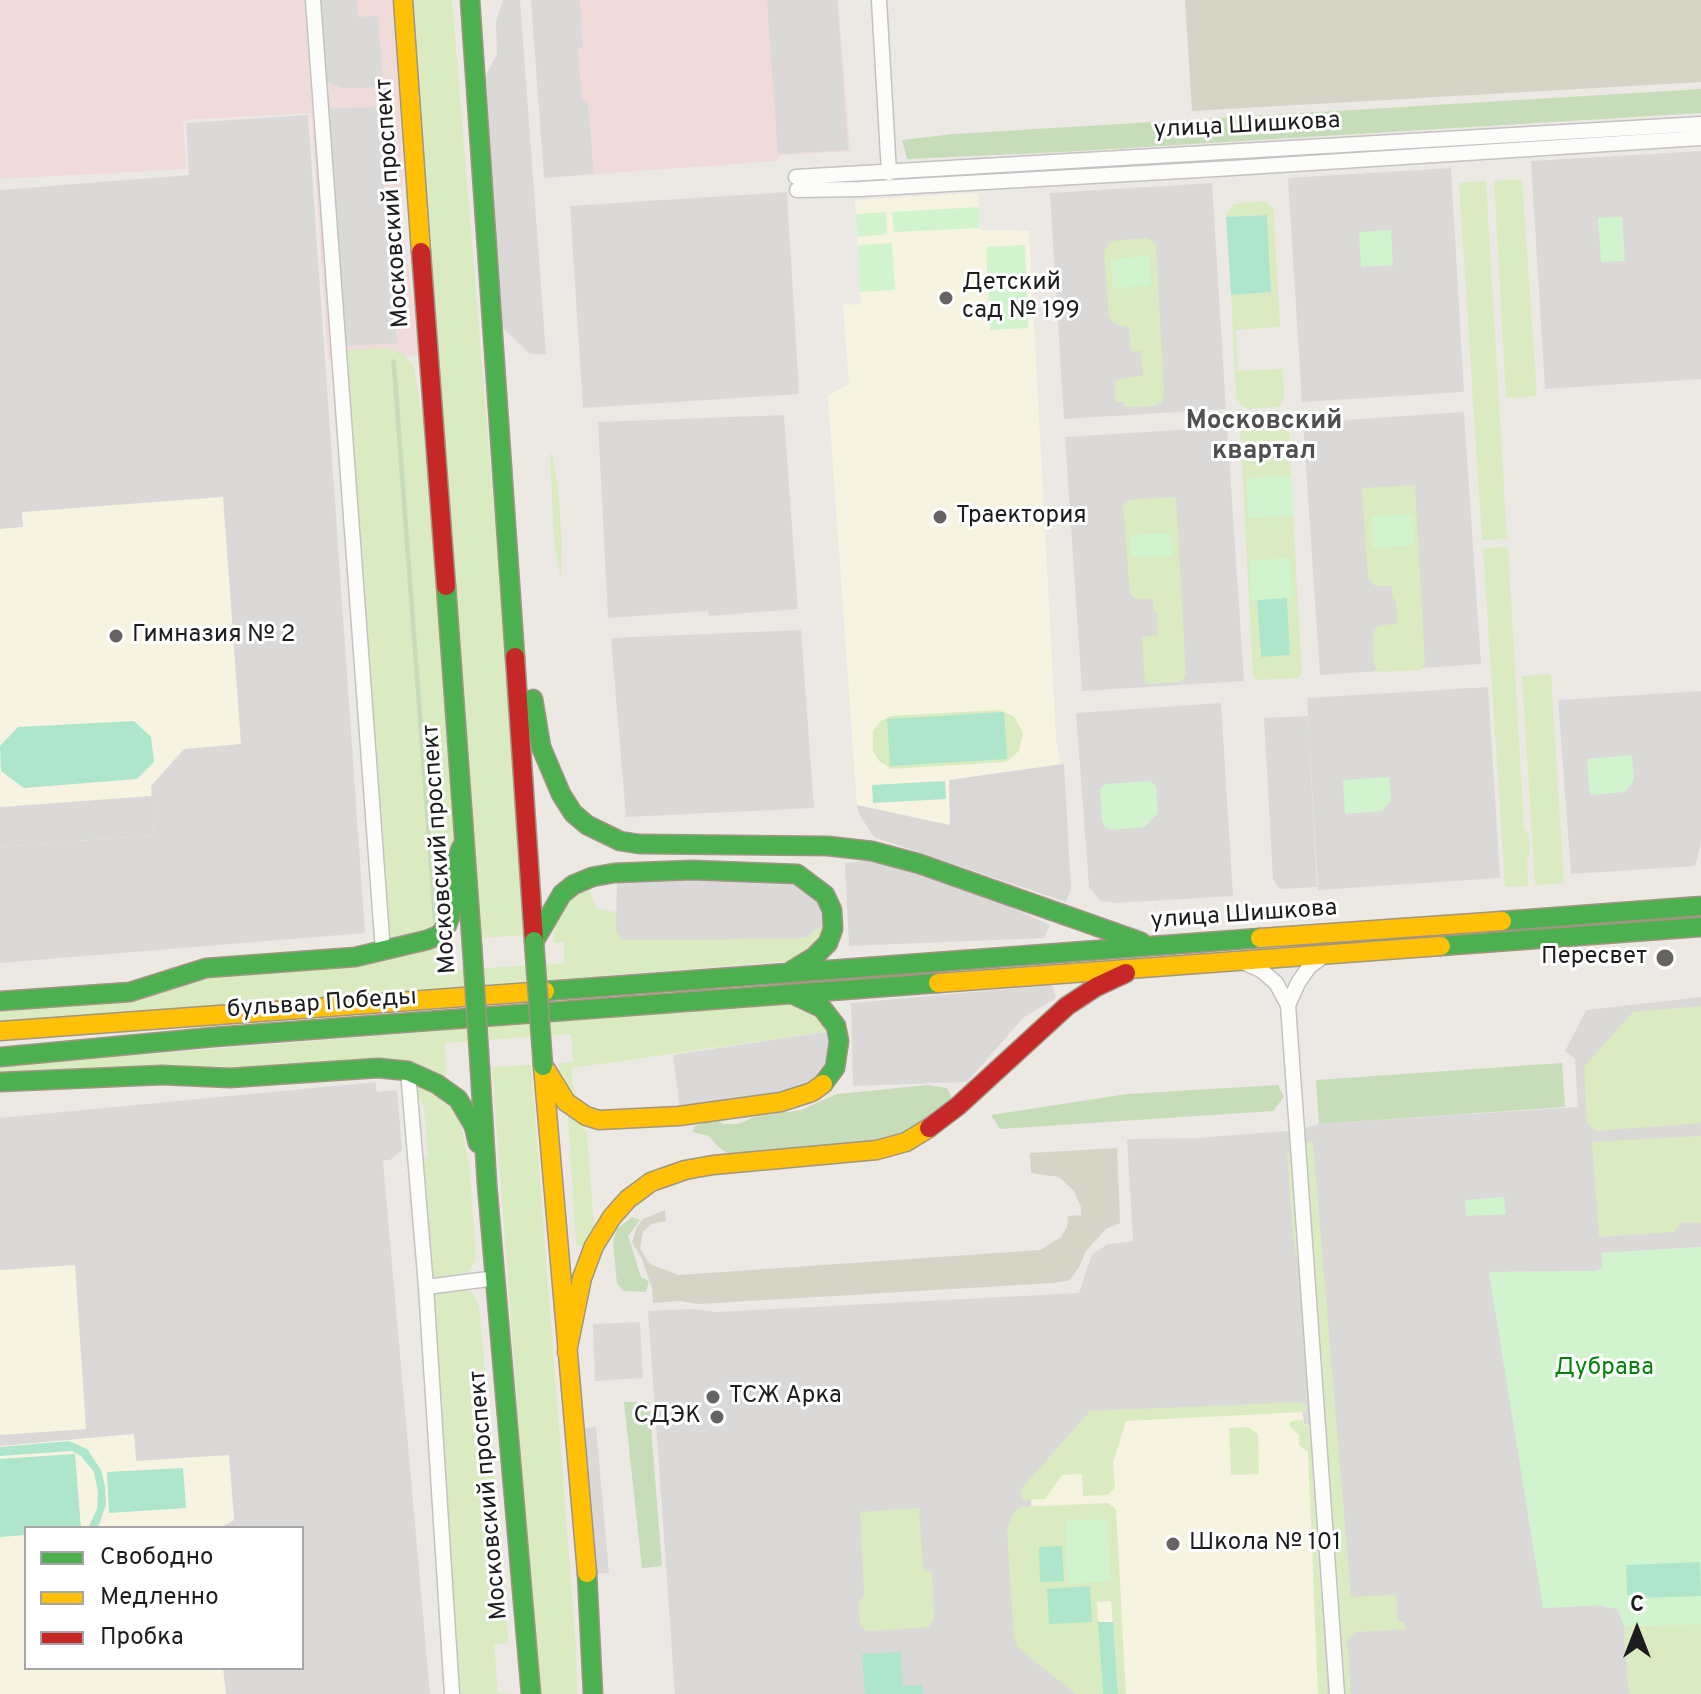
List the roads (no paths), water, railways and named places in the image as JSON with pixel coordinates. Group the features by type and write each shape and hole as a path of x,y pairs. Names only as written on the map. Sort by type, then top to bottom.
{"main road":[{"name":"Московский проспект","path":"403,0 465,836 487,1184 531,1694"},
{"path":"470,0 543,1066 588,1580 593,1694"},
{"path":"508,544 525,615 535,723 541,747 561,794 573,813 587,825 620,841 639,844 828,846 872,851 920,864 1119,936 1159,946"},
{"path":"0,1001 130,992 206,968 355,957 427,940 439,935 447,925 451,914 452,875 465,836"},
{"path":"534,941 562,894 573,885 592,877 677,870 797,874 825,895 832,910 833,929 828,943 814,957 790,972"},
{"name":"улица Шишкова","path":"790,972 1701,906"},
{"path":"1622,912 1624,932"},
{"path":"1536,918 1537,939"},
{"name":"улица Шишкова","path":"791,993 1701,927"},
{"path":"567,1352 582,1278 594,1246 612,1217 628,1199 651,1182 685,1170 713,1165 877,1150 906,1142 958,1106 1067,1006 1096,987 1136,968"},
{"name":"бульвар Победы","path":"0,1031 790,972"},
{"path":"543,1066 566,1102 586,1116 599,1120 645,1119 781,1102 812,1092 825,1082 835,1068 838,1055 836,1026 831,1018 810,1001 791,993"},
{"name":"бульвар Победы","path":"0,1057 214,1037 791,993"},
{"path":"0,1082 162,1075 230,1078 378,1068 408,1071 437,1084 458,1099 474,1126 487,1184"}],"street":[{"path":"313,0 383,951"},
{"path":"879,0 889,173"},
{"name":"улица Шишкова","path":"1701,124 889,173 796,183 860,189 1701,138"},
{"path":"1288,1005 1309,967 1326,954"},
{"path":"1239,960 1261,970 1276,983 1288,1005 1337,1694"},
{"path":"408,1071 426,1287 452,1694"},
{"path":"426,1287 496,1278"}],"place":[{"name":"Детский сад № 199","path":"946,298"},
{"name":"Траектория","path":"940,517"},
{"name":"Гимназия № 2","path":"116,636"},
{"name":"Пересвет","path":"1665,958"},
{"name":"ТСЖ Арка","path":"713,1397"},
{"name":"СДЭК","path":"717,1417"},
{"name":"Школа № 101","path":"1173,1544"}],"district":[{"name":"Московский квартал","path":"1264,438"}],"park label":[{"name":"Дубрава","path":"1604,1369"}]}
